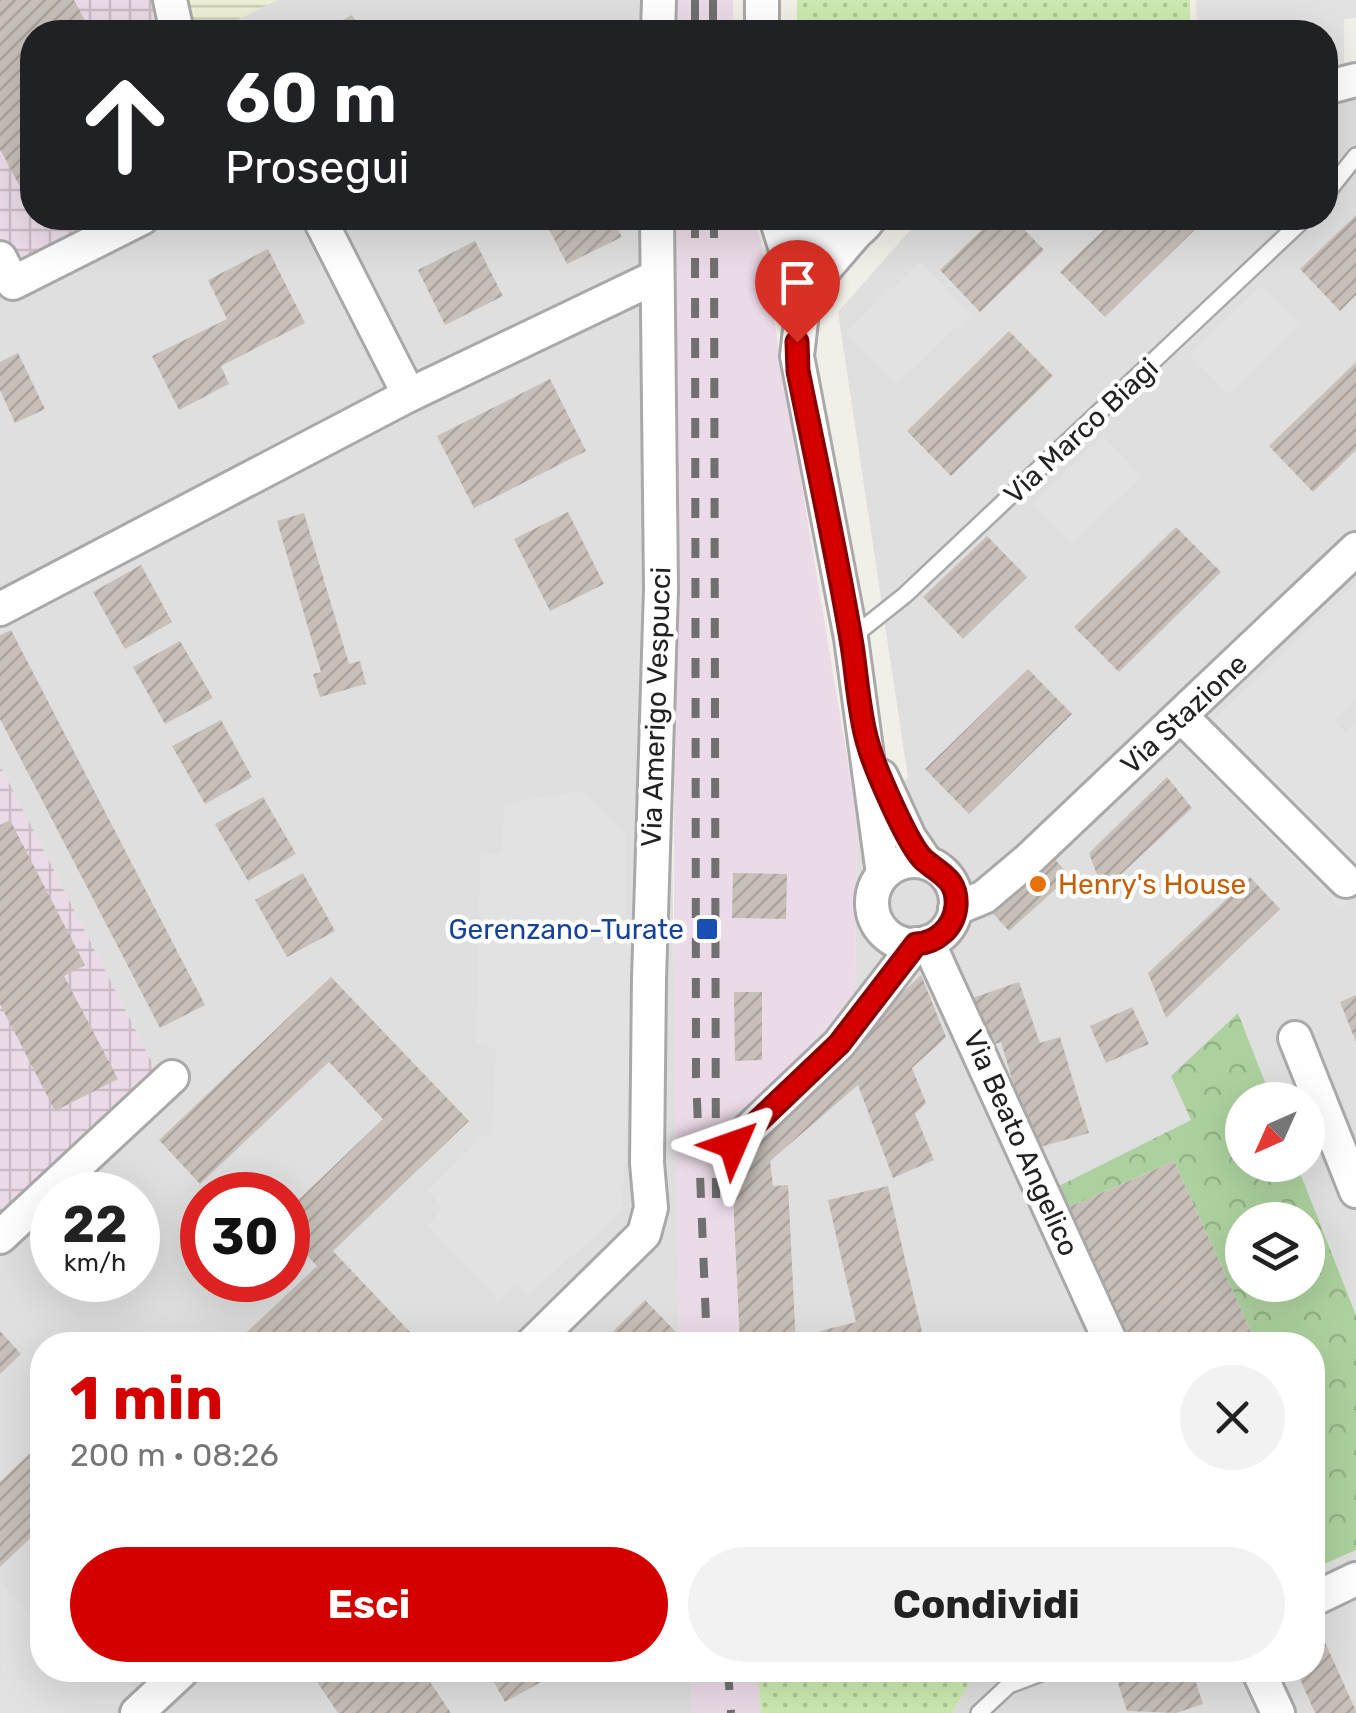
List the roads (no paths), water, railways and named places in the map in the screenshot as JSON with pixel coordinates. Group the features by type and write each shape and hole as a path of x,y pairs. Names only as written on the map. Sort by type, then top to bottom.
{"street":[{"path":"0,258 13,283 118,230"},
{"path":"325,230 409,395"},
{"name":"Via Amerigo Vespucci","path":"544,1332 644,1234 651,1216 647,1163 648,979 661,589 656,230"},
{"path":"781,230 803,304"},
{"path":"788,230 809,242 834,243 855,230"},
{"path":"858,230 832,259 803,304 797,342 798,371 851,638 883,874"},
{"path":"0,609 409,395 656,277"},
{"name":"Via Stazione","path":"944,884 1008,874 1028,860 1356,550"},
{"path":"1182,717 1346,881"},
{"path":"733,1145 839,1044 870,1005 911,941 945,931 944,884 902,823 868,744"},
{"path":"911,941 878,923 873,908 875,888 883,874 904,862 944,884"},
{"name":"Via Beato Angelico","path":"911,941 1106,1332"},
{"path":"1295,1038 1356,1192"},
{"path":"0,1237 172,1077"},
{"path":"1325,1594 1356,1579"},
{"path":"1264,1682 1278,1713"}],"lane":[{"path":"1338,179 1356,156"},
{"name":"Via Marco Biagi","path":"851,638 919,582 1293,230"},
{"path":"979,1713 1008,1686 1018,1682"}],"railway":[{"path":"695,0 695,20"},
{"path":"713,0 713,20"},
{"path":"695,230 696,1077 706,1332"},
{"path":"714,230 716,1212"},
{"path":"729,1682 731,1713"}],"place":[{"name":"Henry's House","path":"1038,884"},
{"name":"Gerenzano-Turate","path":"707,929"}]}
